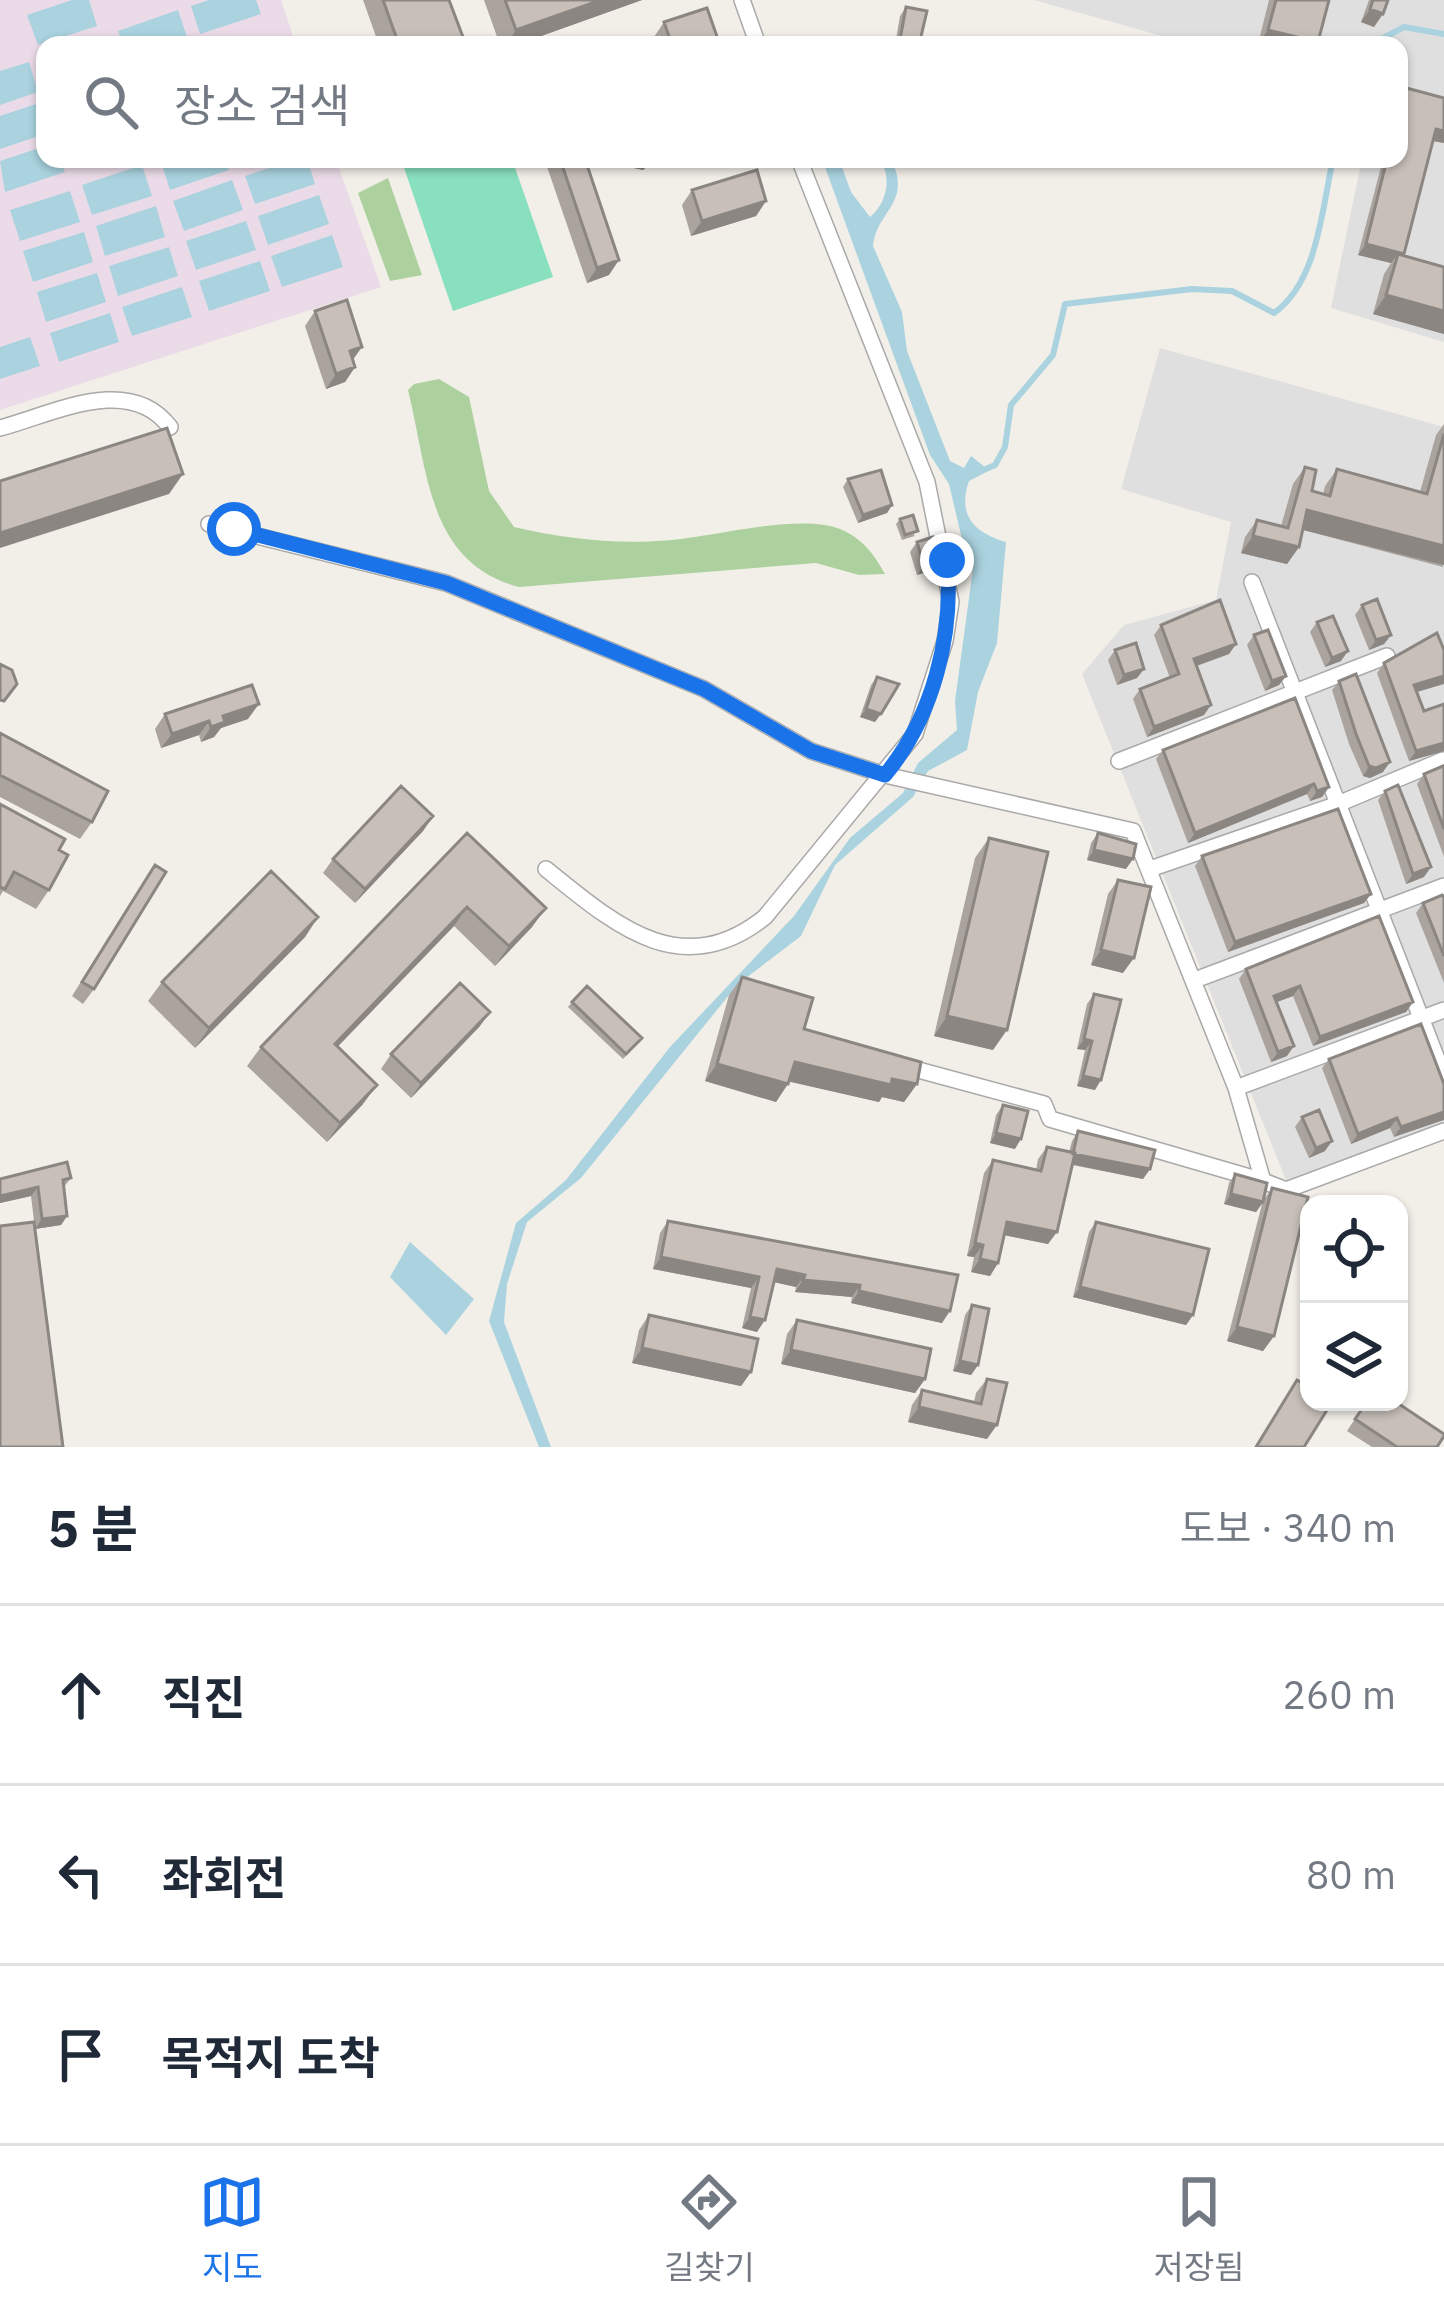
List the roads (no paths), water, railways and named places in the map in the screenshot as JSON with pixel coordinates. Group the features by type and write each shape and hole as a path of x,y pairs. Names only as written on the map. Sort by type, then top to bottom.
{"street":[{"path":"742,0 755,36"},
{"path":"546,869 609,922 673,944 709,950 740,938 765,917 915,734 946,641 951,602 947,560 927,482 803,168"},
{"path":"0,428 114,397 159,412 170,427"},
{"path":"209,524 446,583 704,689 811,751 885,775 1132,831 1236,1088 1263,1181"},
{"path":"1252,582 1444,1077"},
{"path":"1119,761 1387,656"},
{"path":"1150,869 1338,804 1443,760"},
{"path":"1195,980 1444,886"},
{"path":"1236,1088 1444,1010"},
{"path":"891,1063 1044,1104 1050,1119 1286,1190 1444,1131"}],"water":[{"path":"72,0 89,0 97,26 36,40 27,15"},
{"path":"209,0 256,0 261,14 200,34 191,6"},
{"path":"178,10 187,36 120,36 118,31"},
{"path":"29,62 36,93 0,105 0,71"},
{"path":"36,104 36,137 0,149 0,116"},
{"path":"36,149 36,168 63,168 65,172 5,192 0,161"},
{"path":"143,168 152,196 92,215 82,185"},
{"path":"163,168 229,170 170,190"},
{"path":"269,168 310,168 315,184 255,204 245,176"},
{"path":"825,168 842,168 851,192 870,217 886,190 884,168 895,168 897,174 896,197 873,246 902,312 907,351 950,461 964,468 971,456 985,467 986,472 969,481 965,505 979,529 1006,542 997,643 978,692 967,750 928,771 913,797 835,865 801,936 738,984 581,1178 527,1222 507,1284 504,1322 551,1447 539,1447 489,1321 516,1223 566,1180 670,1047 794,916 850,838 903,793 918,763 957,730 955,701 974,561 966,556 949,484 930,455"},
{"path":"232,180 243,210 184,231 173,201"},
{"path":"70,191 80,222 20,241 10,210"},
{"path":"319,195 329,224 268,245 258,216"},
{"path":"156,206 165,237 105,256 96,226"},
{"path":"246,221 256,250 196,270 186,241"},
{"path":"84,232 93,262 33,282 23,251"},
{"path":"332,235 343,267 282,287 271,256"},
{"path":"169,247 178,276 118,296 109,266"},
{"path":"260,261 270,291 209,311 199,281"},
{"path":"97,273 106,302 46,322 37,292"},
{"path":"182,287 192,317 132,336 122,307"},
{"path":"110,313 119,342 59,362 50,333"},
{"path":"30,337 40,366 0,379 0,347"},
{"path":"410,1242 474,1299 446,1335 390,1277"}],"waterway":[{"path":"1387,36 1404,27 1444,34"},
{"path":"970,476 995,465 1005,447 1011,405 1053,355 1065,304 1192,289 1232,291 1274,313 1289,299 1309,264 1331,168"}]}
